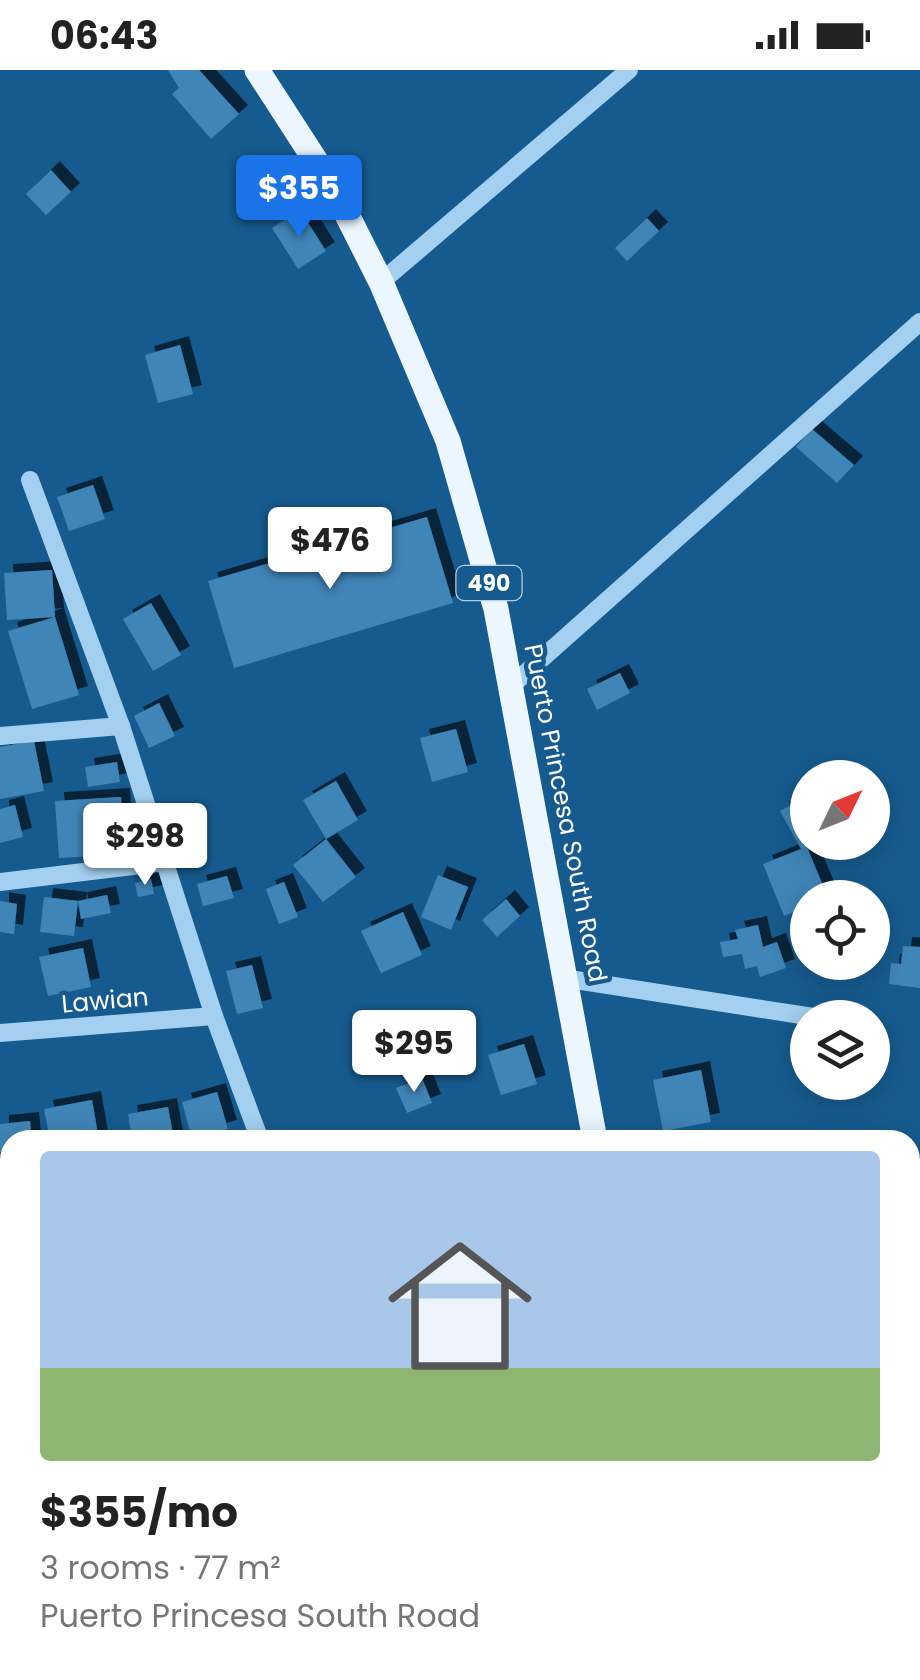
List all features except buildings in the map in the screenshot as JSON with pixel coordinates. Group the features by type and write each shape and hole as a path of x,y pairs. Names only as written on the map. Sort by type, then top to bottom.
{"main road":[{"name":"Puerto Princesa South Road","path":"257,70 324,172 381,282 448,441 496,609 569,979 594,1130"}],"street":[{"path":"381,282 630,70"},
{"path":"510,686 920,322"},
{"path":"30,480 120,726 214,1016 256,1130"},
{"path":"0,736 120,726"},
{"path":"0,882 166,862"},
{"path":"569,979 790,1013"},
{"name":"Lawian","path":"0,1033 214,1016"}]}
